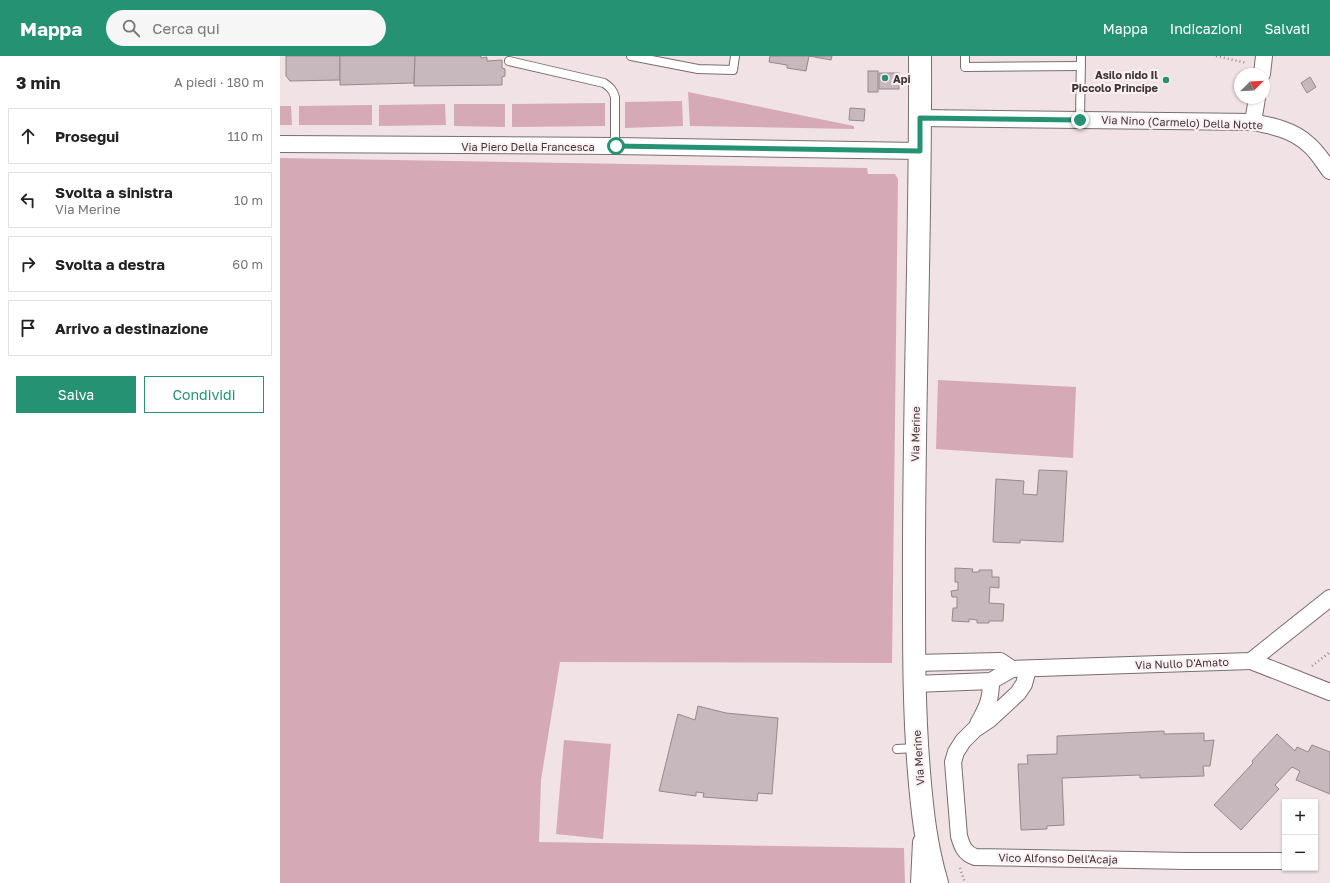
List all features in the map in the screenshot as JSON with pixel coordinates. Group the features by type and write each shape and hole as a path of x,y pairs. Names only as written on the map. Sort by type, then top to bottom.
{"main road":[{"name":"Via Merine","path":"920,56 920,151 913,546 914,673 907,749 937,883"}],"street":[{"path":"1253,122 1257,104"},
{"name":"Via Nino (Carmelo) Della Notte","path":"920,118 1253,122 1291,132 1309,144 1330,171"},
{"name":"Via Piero Della Francesca","path":"280,144 616,146 920,151"},
{"path":"1251,661 1330,598"},
{"path":"1251,661 1330,692"},
{"name":"Via Nullo D'Amato","path":"914,673 991,681 1012,669 1251,661"},
{"name":"Via Nullo D'Amato","path":"914,673 1000,662 1012,669"},
{"name":"Vico Alfonso Dell'Acaja","path":"975,728 990,719 1018,693 1024,684 1028,668"},
{"name":"Vico Alfonso Dell'Acaja","path":"991,681 991,695 988,707 975,728 963,741 956,752 953,762 959,836 962,846 967,854 975,857 1178,861 1282,861"},
{"path":"920,883 922,812"}],"lane":[{"path":"631,56 698,70 732,70 735,56"},
{"path":"965,56 965,67 1081,66"},
{"path":"1080,120 1081,56"},
{"path":"509,61 604,83 609,86 613,90 615,97 616,146"}],"path":[{"path":"1216,56 1233,61 1263,65"},
{"path":"1312,666 1330,652"},
{"path":"959,863 964,883"}],"shaded area":[{"path":"688,92 854,126 854,129 690,126"},
{"path":"682,101 683,126 625,128 625,102"},
{"path":"605,103 605,126 512,127 512,104"},
{"path":"445,104 446,125 379,126 379,105"},
{"path":"454,104 505,104 505,127 454,126"},
{"path":"372,105 372,125 299,125 299,106"},
{"path":"280,106 291,106 292,125 280,125"},
{"path":"280,158 867,168 868,174 895,174 898,179 892,663 560,662 541,780 539,842 904,848 905,883 280,883"},
{"path":"938,380 1076,387 1073,458 936,449"},
{"path":"564,740 611,744 603,839 556,834"}],"building":[{"path":"286,56 340,56 340,80 290,81 286,76"},
{"path":"340,56 415,56 414,83 340,85"},
{"path":"415,56 481,56 481,58 487,57 487,61 502,60 502,68 505,69 505,76 502,77 502,85 414,86"},
{"path":"770,56 809,56 806,71 787,68 787,65 769,62"},
{"path":"809,56 832,56 831,60"},
{"path":"868,71 878,71 878,92 868,92"},
{"path":"879,73 899,73 899,89 879,89"},
{"path":"1310,77 1316,87 1307,93 1301,83"},
{"path":"850,108 865,109 864,121 849,120"},
{"path":"1039,470 1067,471 1063,542 1020,540 1020,543 993,542 996,479 1024,481 1023,494 1037,495"},
{"path":"955,568 973,569 972,572 979,572 979,570 992,570 992,577 999,577 999,588 990,587 989,603 1004,604 1003,621 977,623 977,620 969,619 969,622 952,621 953,608 957,608 957,597 952,597 951,591 958,590 958,582 955,582"},
{"path":"698,706 726,713 778,718 772,794 758,793 757,801 703,797 704,793 696,792 696,796 659,791 678,714 695,720"},
{"path":"1164,731 1164,734 1204,733 1204,741 1214,740 1210,766 1203,766 1204,776 1140,778 1140,775 1062,778 1064,825 1047,826 1047,829 1021,830 1018,764 1028,764 1027,755 1057,754 1057,736"},
{"path":"1277,734 1295,751 1297,747 1308,752 1312,745 1330,752 1330,794 1296,780 1300,771 1292,767 1275,785 1279,789 1241,830 1214,805 1253,763 1252,761"}],"place":[{"name":"Api","path":"885,78"},
{"name":"Asilo nido Il Piccolo Principe","path":"1166,80"}],"route":[{"path":"616,146 920,151 920,118 944,117 1080,120"}]}
